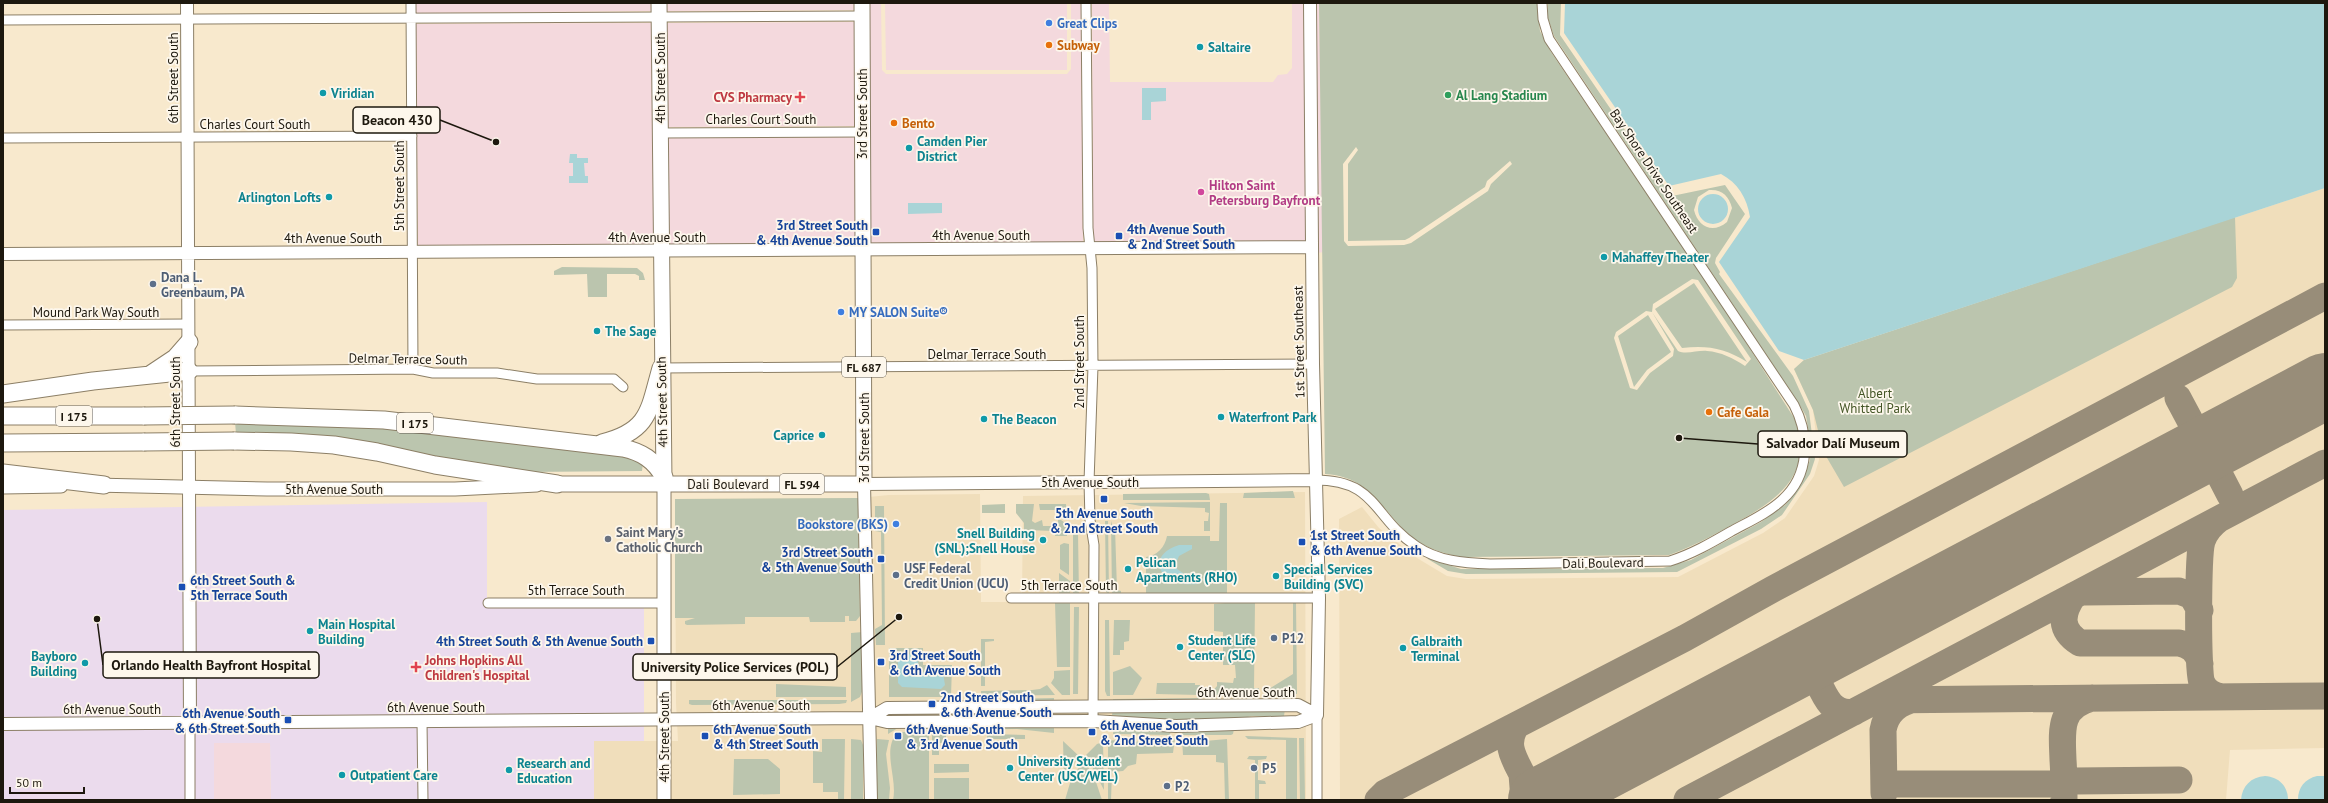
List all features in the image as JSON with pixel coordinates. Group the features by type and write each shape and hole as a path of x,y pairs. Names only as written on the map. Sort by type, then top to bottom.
{"highway":[{"path":"149,375 175,358 189,342"},
{"path":"594,445 620,438 634,431 642,424 648,413 661,368"},
{"path":"3,394 189,371"},
{"name":"I 175","path":"3,416 235,415 384,420 594,445"},
{"name":"I 175","path":"3,443 234,441 290,442 334,445 377,452 435,465 557,484"},
{"path":"594,445 637,451 655,464 664,481"},
{"path":"3,472 104,485"}],"main road":[{"name":"3rd Street South","path":"862,9 864,484"},
{"name":"4th Street South","path":"659,10 661,368 664,481 664,800"},
{"name":"Dali Boulevard","path":"664,481 864,484"},
{"name":"5th Avenue South","path":"3,487 104,485 190,488 454,489 664,481"}],"street":[{"name":"6th Street South","path":"187,3 190,800"},
{"name":"5th Street South","path":"411,3 413,369"},
{"name":"2nd Street South","path":"1086,3 1088,228 1090,248 1093,366 1089,482 1090,520 1094,545 1095,598 1093,721"},
{"name":"1st Street Southeast","path":"1310,3 1313,364 1318,598 1317,800"},
{"name":"Bay Shore Drive Southeast","path":"1542,3 1545,30 1552,44 1784,389"},
{"path":"3,20 411,18 659,10 862,9"},
{"name":"Charles Court South","path":"660,132 862,132"},
{"name":"Charles Court South","path":"3,138 412,136"},
{"name":"4th Avenue South","path":"3,254 1312,247"},
{"name":"Mound Park Way South","path":"3,325 189,324"},
{"name":"Delmar Terrace South","path":"661,368 1313,364"},
{"name":"Delmar Terrace South","path":"189,371 413,369 433,374 497,373 538,379 614,379 623,387"},
{"name":"Dali Boulevard","path":"1315,480 1337,481 1364,492 1405,538 1425,552 1450,561 1490,564 1670,561 1690,554 1758,516 1782,500 1790,492 1800,472 1806,446 1801,418 1784,389"},
{"name":"5th Avenue South","path":"864,484 1315,480"},
{"name":"3rd Street South","path":"864,484 871,800"},
{"name":"5th Terrace South","path":"1011,598 1318,598"},
{"name":"5th Terrace South","path":"488,603 664,603"},
{"name":"6th Avenue South","path":"870,718 887,708 1094,706 1298,705 1317,715"},
{"name":"6th Avenue South","path":"3,724 870,718 887,722 1093,721 1176,726 1298,722 1317,715"},
{"path":"422,721 423,800"}],"shaded area":[{"path":"416,3 654,3 654,11 416,13"},
{"path":"665,3 857,3 857,10 665,11"},
{"path":"867,3 881,3 882,70 886,74 1067,74 1071,69 1071,3 1081,3 1083,242 868,244"},
{"path":"885,3 1067,3 1067,70 886,70"},
{"path":"1092,3 1109,3 1110,82 1273,82 1278,75 1287,74 1292,68 1292,3 1305,3 1306,241 1093,242"},
{"path":"1315,3 1319,3 1324,252 1317,253"},
{"path":"857,22 857,126 665,127 665,23"},
{"path":"654,23 655,245 418,246 416,24"},
{"path":"857,137 858,244 666,245 665,138"},
{"path":"2325,188 2325,748 2230,750 2226,800 1340,800 1339,519 1362,507 1379,528 1417,558 1447,576 1466,579 1678,577 1763,533 1785,518 1814,476 1819,460 1813,410 1794,369 1804,360"},
{"path":"1305,492 1306,800 594,800 594,741 678,741 676,703 675,499 858,498 889,495 980,494 981,602 1022,602 1023,496"},
{"name":"Johns Hopkins All Children's Hospital","path":"487,502 487,607 644,607 644,741 594,741 594,800 271,800 270,743 214,743 214,800 3,800 3,510"},
{"path":"214,743 270,743 271,800 214,800"}],"green space":[{"path":"1319,3 1537,3 1540,31 1551,52 1722,305 1796,421 1800,441 1799,458 1795,473 1786,486 1775,497 1746,517 1708,538 1669,555 1461,557 1450,555 1419,542 1406,532 1367,490 1356,482 1342,477 1325,474","holes":["1356,147 1358,150 1348,164 1348,241 1405,240 1485,187 1487,181 1510,161 1512,164 1491,184 1488,191 1411,243 1404,245 1348,246 1344,241 1343,164","1692,279 1698,280 1751,359 1745,366 1722,354 1703,351 1685,353 1678,351 1652,312 1653,304","1646,311 1652,312 1674,349 1673,356 1650,373 1637,390 1630,388 1614,338 1616,332"]},
{"path":"1548,3 1561,3 1560,35 1651,168 1672,196 1725,185 1745,214 1716,258 1715,263 1720,272 1719,274 1793,376 1809,411 1815,459 1810,474 1782,515 1761,529 1677,572 1466,574 1448,571 1426,558 1461,569 1663,568 1691,560 1761,522 1785,505 1793,496 1805,474 1810,460 1811,445 1806,416 1798,402 1554,36 1548,18","holes":["1709,190 1714,190 1724,194 1729,200 1732,208 1727,222 1722,226 1711,228 1699,221 1694,210 1698,197"]},
{"name":"Albert Whitted Park","path":"2235,217 2237,278 2232,287 1844,487 1823,451 1813,410 1794,369 1804,360"},
{"path":"562,267 637,268 643,273 645,280 639,280 639,276 635,274 607,274 607,297 588,297 587,274 554,275 554,271"},
{"path":"1694,283 1747,362 1731,353 1708,347 1682,348 1655,309"},
{"path":"1648,315 1671,352 1647,370 1634,387 1618,336"},
{"path":"235,422 368,424 572,451 603,453 620,451 643,463 642,471 527,472 236,434"},
{"path":"1293,491 1295,498 1243,498 1244,493"},
{"path":"1123,494 1209,494 1210,500 1123,500"},
{"path":"858,498 860,616 856,621 849,621 849,616 845,616 845,622 810,622 809,617 745,617 745,624 687,625 685,624 685,621 695,618 675,618 675,499"},
{"path":"1210,502 1210,531 1204,531 1204,521 1208,521 1209,513 1205,512 1205,508 1141,506 1124,503"},
{"path":"1220,503 1227,503 1227,594 1146,595 1146,557 1154,555 1160,550 1167,536 1210,536 1210,541 1219,541"},
{"path":"1005,504 1005,513 982,513 982,505"},
{"path":"1016,504 1034,504 1032,521 1035,523 1042,520 1043,526 1058,526 1058,519 1063,521 1067,528 1067,536 1055,536 1055,531 1024,530 1024,523 1016,513"},
{"path":"1039,504 1066,504 1067,515 1059,512 1058,510 1040,510"},
{"path":"875,506 884,506 885,645 876,645 875,629 882,625 881,532 875,531"},
{"path":"1105,521 1108,521 1109,594 1106,592"},
{"path":"1111,521 1113,527 1115,527 1117,590 1121,591 1121,595 1112,594"},
{"path":"1073,532 1078,533 1079,596 1073,596"},
{"path":"1064,543 1069,544 1069,575 1060,569 1060,545"},
{"path":"1059,573 1070,581 1070,594 1059,594"},
{"path":"1247,601 1255,602 1254,688 1259,688 1259,695 1209,695 1217,686 1217,682 1233,683 1234,678 1236,678 1235,665 1223,665 1223,632 1214,631 1214,604"},
{"path":"1286,602 1296,602 1297,694 1268,694 1267,690 1293,674 1293,603"},
{"path":"1055,603 1070,603 1070,667 1057,667"},
{"path":"1074,607 1079,607 1078,694 1073,694"},
{"path":"1105,620 1109,620 1110,696 1107,696 1105,691"},
{"path":"1114,620 1130,620 1129,641 1124,642 1124,650 1120,650 1120,655 1113,655"},
{"path":"863,632 863,689 860,697 851,702 851,633"},
{"path":"981,639 994,639 994,641 985,642 985,686 981,686"},
{"path":"889,648 923,648 923,665 952,665 951,697 889,697"},
{"path":"1130,666 1142,678 1133,695 1113,695 1113,672"},
{"path":"1070,670 1070,695 1062,695 1051,683 1054,678 1054,671"},
{"path":"1157,683 1195,683 1195,685 1200,685 1199,695 1156,694"},
{"path":"776,684 846,687 846,697 776,697"},
{"path":"1047,685 1055,695 981,696 981,691 1032,690 1040,689"},
{"path":"1054,698 1054,702 966,704 964,700"},
{"path":"1200,698 1200,703 1113,701 1113,699"},
{"path":"689,700 847,700 846,703 839,704 692,705 689,704"},
{"path":"1285,709 1284,716 1252,716 1230,721 1153,720 1112,715 1113,710"},
{"path":"974,711 1054,711 1054,717 951,718 951,716"},
{"path":"1054,725 1054,733 1017,729 933,730 916,727 898,728 888,734 888,727"},
{"path":"1114,725 1171,729 1170,735 1113,734"},
{"path":"1183,729 1234,729 1233,734 1231,735 1182,735"},
{"path":"898,732 920,732 929,734 929,800 893,800 894,783 890,755 893,739"},
{"path":"932,734 946,735 946,743 939,743 939,755 932,755"},
{"path":"987,734 1025,735 1025,739 987,739"},
{"path":"1245,736 1297,738 1297,800 1286,800 1286,740 1248,739"},
{"path":"1175,738 1173,753 1137,754 1136,764 1128,766 1123,771 1112,772 1111,800 1108,800 1108,740 1144,742"},
{"path":"1182,738 1205,741 1227,739 1229,800 1225,800 1224,763 1216,762 1216,755 1183,755"},
{"path":"1299,738 1304,738 1305,800 1300,800"},
{"path":"822,739 845,739 844,800 838,800 838,792 823,792 823,783 813,783 813,751 822,752"},
{"path":"851,739 861,740 863,745 863,800 851,800"},
{"path":"877,739 889,740 886,754 890,788 889,800 877,800"},
{"path":"1063,741 1079,756 1066,777 1064,777"},
{"path":"1103,742 1104,790 1086,755 1097,744"},
{"path":"1249,756 1267,756 1266,759 1258,760 1258,780 1265,781 1266,784 1259,784 1259,800 1255,800 1255,760 1247,759"},
{"path":"734,759 768,759 780,769 780,794 733,795"},
{"path":"1083,760 1094,776 1102,800 1065,800 1070,783"},
{"path":"934,764 969,764 969,772 934,773"},
{"path":"934,778 969,778 969,800 934,800"}],"water":[{"path":"1565,3 2325,3 2325,188 1804,360 1779,351 1719,262 1750,217 1747,204 1741,192 1732,182 1721,174 1669,186 1564,33"},
{"path":"1142,88 1166,88 1166,101 1151,102 1151,120 1142,120"},
{"path":"570,154 577,154 577,158 588,158 588,163 584,163 585,176 588,176 588,183 569,183 569,176 573,176 573,163 569,163"},
{"path":"1713,194 1723,199 1728,209 1723,219 1713,224 1703,219 1698,209 1703,199"},
{"path":"908,203 942,203 942,213 908,214"},
{"path":"1179,545 1192,545 1192,549 1179,556 1176,563 1177,569 1186,575 1199,577 1198,584 1185,584 1175,581 1166,577 1161,570 1159,564 1161,557 1168,550"},
{"path":"917,654 919,672 943,673 945,685 941,689 902,687 898,683 898,655"},
{"path":"2265,776 2274,778 2282,783 2288,795 2288,800 2241,800 2243,790 2248,783 2255,778"},
{"path":"2317,776 2325,776 2325,800 2298,800 2299,791 2303,784 2309,779"}],"taxiway":[{"path":"1378,800 1385,793 1685,638 1773,589 2325,296"},
{"path":"2178,398 2194,428"},
{"path":"2189,457 2197,446 2194,428 2207,440 2223,439"},
{"path":"2189,457 2204,457 2215,466 2215,452 2223,439"},
{"path":"1687,800 2325,463"},
{"path":"2215,466 2230,495"},
{"path":"2219,519 2209,529 2202,541 2200,567 2199,658 2202,683 2209,692 2221,697"},
{"path":"2084,592 2179,591 2192,596 2200,610"},
{"path":"2073,596 2066,609 2064,621 2068,633 2080,643 2179,643 2190,647 2198,656 2200,664"},
{"path":"1791,669 1805,668 1814,673 1817,660 1833,646"},
{"path":"1814,673 1828,701 1833,706 1838,710 1854,712"},
{"path":"1881,700 2325,696"},
{"path":"2064,800 2062,739 2064,722 2073,707 2092,698"},
{"path":"1884,793 1883,730 1887,718 1898,706 1910,700 1916,699"},
{"path":"1517,725 1513,731 1510,743 1513,756 1522,774"},
{"path":"1524,800 1522,774 1526,779 1540,789 1551,791 1564,788"},
{"path":"1884,774 1887,781 1895,784 2052,784 2059,786 2064,794"},
{"path":"2052,784 2075,781 2179,780"}],"runway":[{"path":"1541,800 2325,386"}],"place":[{"name":"Great Clips","path":"1049,23"},
{"name":"Subway","path":"1049,45"},
{"name":"Saltaire","path":"1200,47"},
{"name":"Viridian","path":"323,93"},
{"name":"Al Lang Stadium","path":"1448,95"},
{"name":"CVS Pharmacy","path":"800,97"},
{"name":"Bento","path":"894,123"},
{"name":"Beacon 430","path":"496,142"},
{"name":"Camden Pier District","path":"909,148"},
{"name":"Hilton Saint Petersburg Bayfront","path":"1201,192"},
{"name":"Arlington Lofts","path":"329,197"},
{"name":"3rd Street South & 4th Avenue South","path":"876,232"},
{"name":"4th Avenue South & 2nd Street South","path":"1119,236"},
{"name":"Mahaffey Theater","path":"1604,257"},
{"name":"Dana L. Greenbaum, PA","path":"153,284"},
{"name":"MY SALON Suite®","path":"841,312"},
{"name":"The Sage","path":"597,331"},
{"name":"Cafe Gala","path":"1709,412"},
{"name":"Waterfront Park","path":"1221,417"},
{"name":"The Beacon","path":"984,419"},
{"name":"Caprice","path":"822,435"},
{"name":"Salvador Dalí Museum","path":"1679,438"},
{"name":"5th Avenue South & 2nd Street South","path":"1104,499"},
{"name":"Bookstore (BKS)","path":"896,524"},
{"name":"Saint Mary's Catholic Church","path":"608,539"},
{"name":"Snell Building (SNL);Snell House","path":"1043,540"},
{"name":"1st Street South & 6th Avenue South","path":"1302,542"},
{"name":"3rd Street South & 5th Avenue South","path":"881,559"},
{"name":"Pelican Apartments (RHO)","path":"1128,569"},
{"name":"USF Federal Credit Union (UCU)","path":"896,575"},
{"name":"Special Services Building (SVC)","path":"1276,576"},
{"name":"6th Street South & 5th Terrace South","path":"182,587"},
{"name":"University Police Services (POL)","path":"899,617"},
{"name":"Orlando Health Bayfront Hospital","path":"97,619"},
{"name":"Main Hospital Building","path":"310,631"},
{"name":"P12","path":"1274,638"},
{"name":"4th Street South & 5th Avenue South","path":"651,641"},
{"name":"Student Life Center (SLC)","path":"1180,647"},
{"name":"Galbraith Terminal","path":"1403,648"},
{"name":"3rd Street South & 6th Avenue South","path":"881,662"},
{"name":"Bayboro Building","path":"85,663"},
{"name":"Johns Hopkins All Children's Hospital","path":"416,667"},
{"name":"2nd Street South & 6th Avenue South","path":"932,704"},
{"name":"6th Avenue South & 6th Street South","path":"288,720"},
{"name":"6th Avenue South & 2nd Street South","path":"1092,732"},
{"name":"6th Avenue South & 4th Street South","path":"705,736"},
{"name":"6th Avenue South & 3rd Avenue South","path":"898,736"},
{"name":"University Student Center (USC/WEL)","path":"1010,768"},
{"name":"P5","path":"1254,768"},
{"name":"Research and Education","path":"509,770"},
{"name":"Outpatient Care","path":"342,775"},
{"name":"P2","path":"1167,786"}]}
